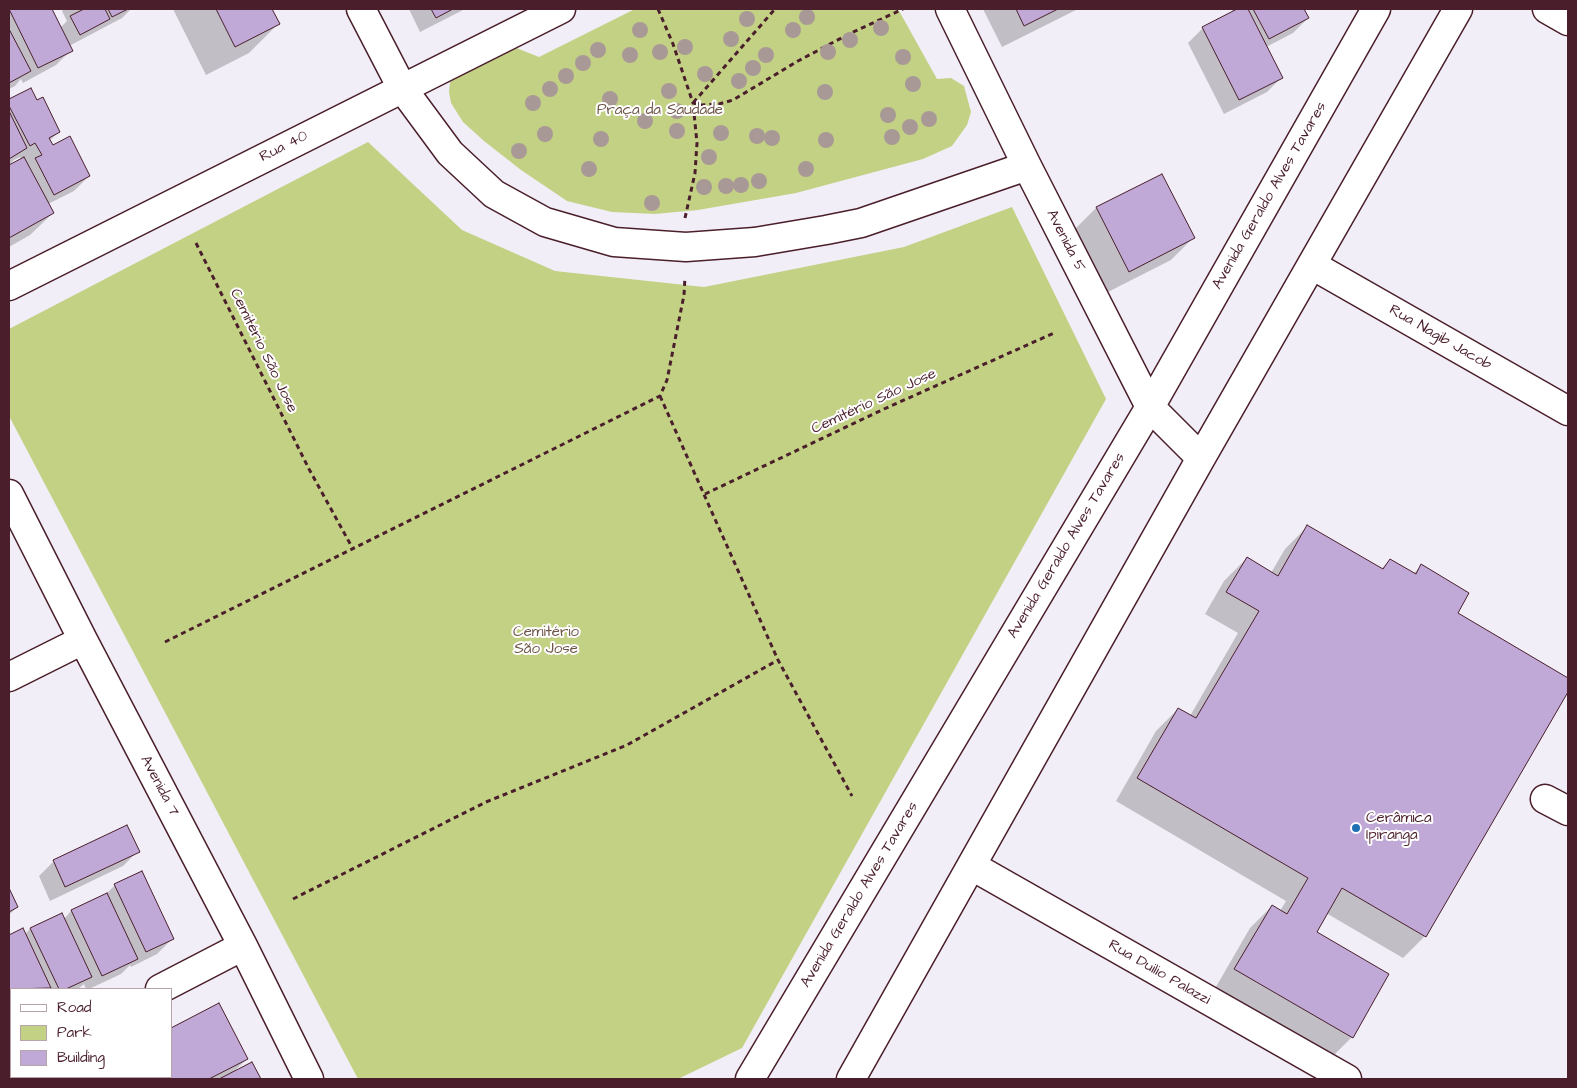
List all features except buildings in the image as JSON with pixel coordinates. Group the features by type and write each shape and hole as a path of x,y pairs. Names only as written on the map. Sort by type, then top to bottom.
{"street":[{"path":"361,9 402,88 450,153 494,194 545,222 614,242 686,247 755,242 861,223 1027,166"},
{"name":"Rua 40","path":"9,286 560,9"},
{"name":"Avenida 5","path":"950,9 1027,166 1150,406 1201,458"},
{"name":"Avenida Geraldo Alves Tavares","path":"750,1079 1150,406 1376,9"},
{"path":"852,1079 1201,458 1458,9"},
{"path":"1547,9 1568,21"},
{"name":"Rua Nagib Jacob","path":"1312,265 1568,411"},
{"name":"Avenida 7","path":"9,494 243,946 309,1079"},
{"path":"9,677 83,640"},
{"name":"Rua Duilio Palazzi","path":"972,866 1346,1079"},
{"path":"162,988 243,946"}],"path":[{"path":"165,642 660,396 667,380 684,295 686,247 684,226 695,173 697,143 692,103 673,44 658,9"},
{"path":"692,103 775,9"},
{"path":"692,103 711,105 733,100 798,61 849,34 904,9"},
{"name":"Cemitério São Jose","path":"196,243 309,470 353,548"},
{"name":"Cemitério São Jose","path":"704,494 892,405 1054,333"},
{"path":"660,396 778,660 852,796"},
{"path":"293,899 486,802 627,745 778,660"}],"green space":[{"name":"Praça da Saudade","path":"635,9 898,9 937,79 951,78 964,86 971,112 967,125 952,146 923,159 796,193 698,210 655,214 612,212 567,201 521,170 484,141 463,122 451,103 450,82 485,59 514,47 539,57"},
{"name":"Cemitério São Jose","path":"368,142 462,230 555,271 704,287 904,247 1012,207 1106,399 742,1048 678,1079 358,1079 9,416 9,329"}],"place":[{"name":"Cerâmica Ipiranga","path":"1356,828"}]}
